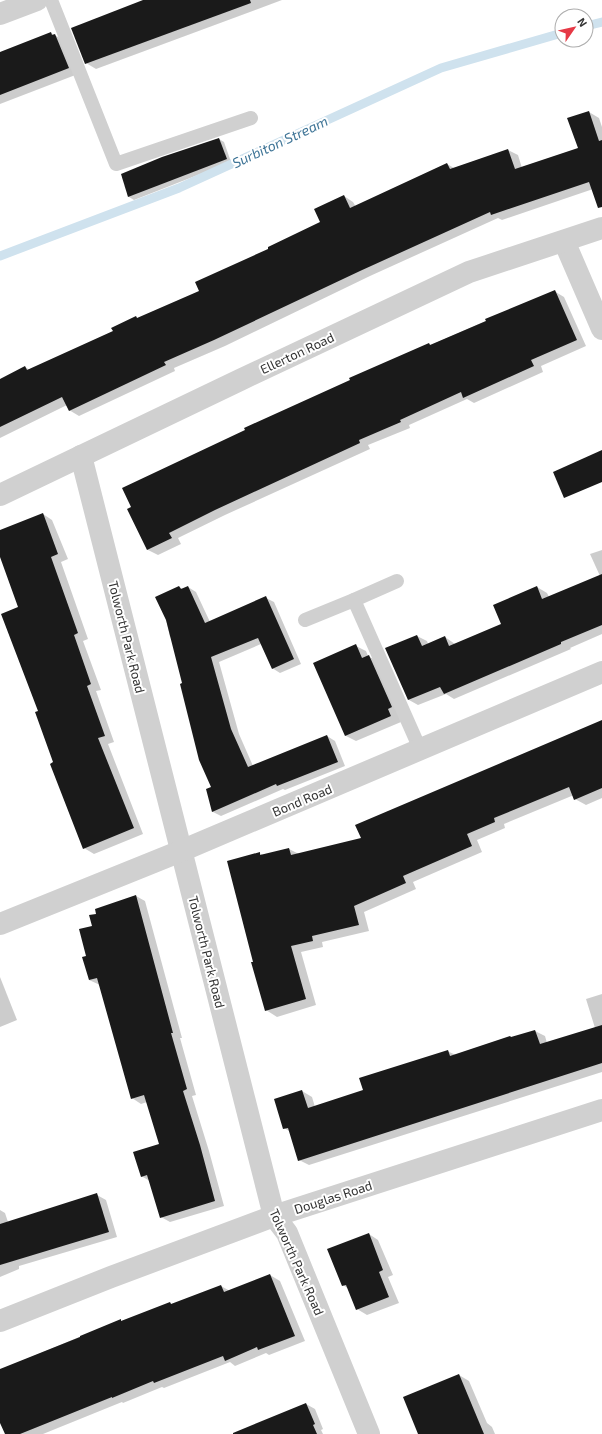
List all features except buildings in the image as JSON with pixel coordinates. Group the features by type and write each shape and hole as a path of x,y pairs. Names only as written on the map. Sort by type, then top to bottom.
{"street":[{"path":"0,14 37,0"},
{"name":"Ellerton Road","path":"0,495 469,272 602,228"},
{"path":"564,241 602,329"},
{"name":"Tolworth Park Road","path":"81,456 274,1216 287,1233 369,1434"},
{"name":"Bond Road","path":"0,924 181,851 602,672"},
{"name":"Douglas Road","path":"0,1321 111,1277 274,1216 602,1110"}],"lane":[{"path":"51,0 116,164 251,118"},
{"path":"305,620 397,581"},
{"path":"354,600 420,749"}],"waterway":[{"name":"Surbiton Stream","path":"594,24 602,22"},
{"name":"Surbiton Stream","path":"0,256 179,188 441,68 554,35"}]}
